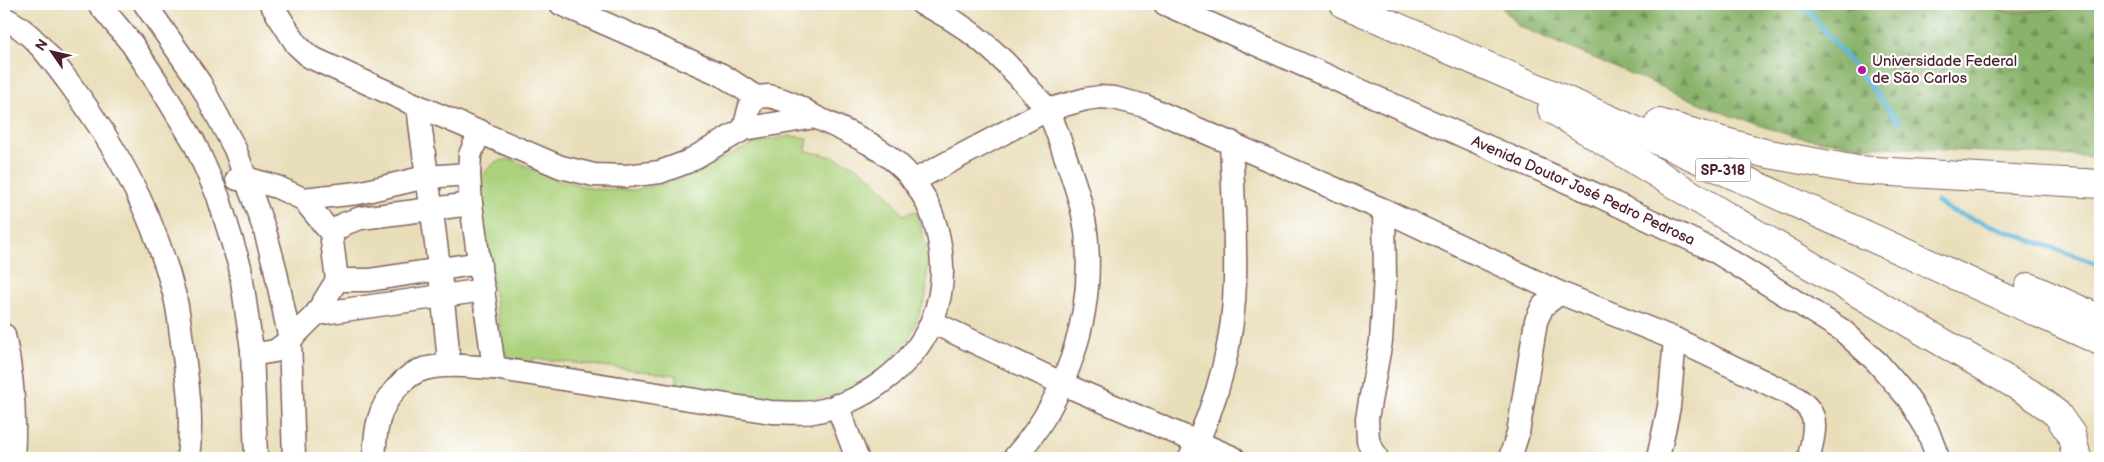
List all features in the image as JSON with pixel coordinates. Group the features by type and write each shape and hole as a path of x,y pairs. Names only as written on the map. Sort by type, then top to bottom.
{"highway":[{"name":"SP-318","path":"1344,4 1632,128 2100,341"},
{"name":"SP-318","path":"1383,4 1659,123 2100,319"},
{"path":"1463,55 1726,216 2031,394 2057,414 2071,434 2076,458"},
{"path":"1659,123 1764,153 1857,170 2100,184"}],"street":[{"path":"98,4 132,44 163,90 194,142 218,196 240,267 252,350 256,458"},
{"path":"145,4 200,82 235,149 246,178 275,268 290,340 294,458"},
{"path":"271,4 297,45 310,57 418,106 561,167 594,175 626,176 660,172 687,162 744,129 815,117"},
{"path":"922,4 935,9 973,34 1000,57 1047,110 1080,201 1087,241 1087,286 1083,320 1063,384 1038,425 1014,458"},
{"name":"Avenida Doutor José Pedro Pedrosa","path":"1165,4 1599,196 1713,250 1842,330 1877,362 1912,405 1927,429 1938,458"},
{"path":"374,458 379,418 390,397 405,379 422,369 449,365 494,368 771,412 813,412 837,405 867,391 899,367 915,349 932,322 940,285 942,264 940,238 932,215 913,181 900,167 856,135 815,117 798,105 785,99 769,96 756,97 722,75 566,5"},
{"path":"4,18 27,32 50,58 90,111 133,182 152,225 176,303 187,379 190,421 188,458"},
{"path":"744,129 750,106 756,97"},
{"path":"913,181 1047,110 1086,99 1114,98 1145,106 1384,210 1560,293 1675,339 1803,401 1814,416 1814,430 1808,458"},
{"path":"418,106 426,177 444,296 449,365"},
{"path":"480,131 470,155 469,174 471,204 494,368"},
{"path":"1193,451 1217,392 1229,341 1236,280 1231,142"},
{"path":"303,199 358,193 426,177 469,174"},
{"path":"218,196 229,182 246,178 277,187 303,199 331,233 336,280 316,314 290,340 275,351 263,353 252,350"},
{"path":"331,233 346,223 361,218 471,204"},
{"path":"1376,458 1368,441 1367,418 1381,341 1385,277 1384,210"},
{"path":"336,280 369,280 480,263"},
{"path":"316,314 484,290"},
{"path":"1510,458 1518,432 1536,321 1543,306 1560,293"},
{"path":"932,322 1063,384 1193,451 1234,458"},
{"path":"4,335 11,367 15,414 13,458"},
{"path":"1658,458 1669,407 1675,339"},
{"path":"837,405 857,458"}],"green space":[{"name":"Universidade Federal de São Carlos","path":"1499,4 1979,4 1999,10 2027,12 2100,4 2100,157 1859,146 1792,136 1728,115 1518,26"},
{"path":"1979,4 2081,4 2046,10 2001,11"},
{"path":"790,136 808,138 806,151 838,159 862,171 883,189 903,215 916,211 928,253 926,296 910,337 882,370 845,393 802,402 677,385 677,375 533,358 531,367 517,363 507,355 502,347 478,184 482,175 495,162 513,160 553,178 595,189 634,190 678,180 755,143"}],"waterway":[{"path":"1803,4 1899,122"},
{"path":"1937,202 1951,211 2100,265"}],"place":[{"name":"Universidade Federal de São Carlos","path":"1862,70"}]}
